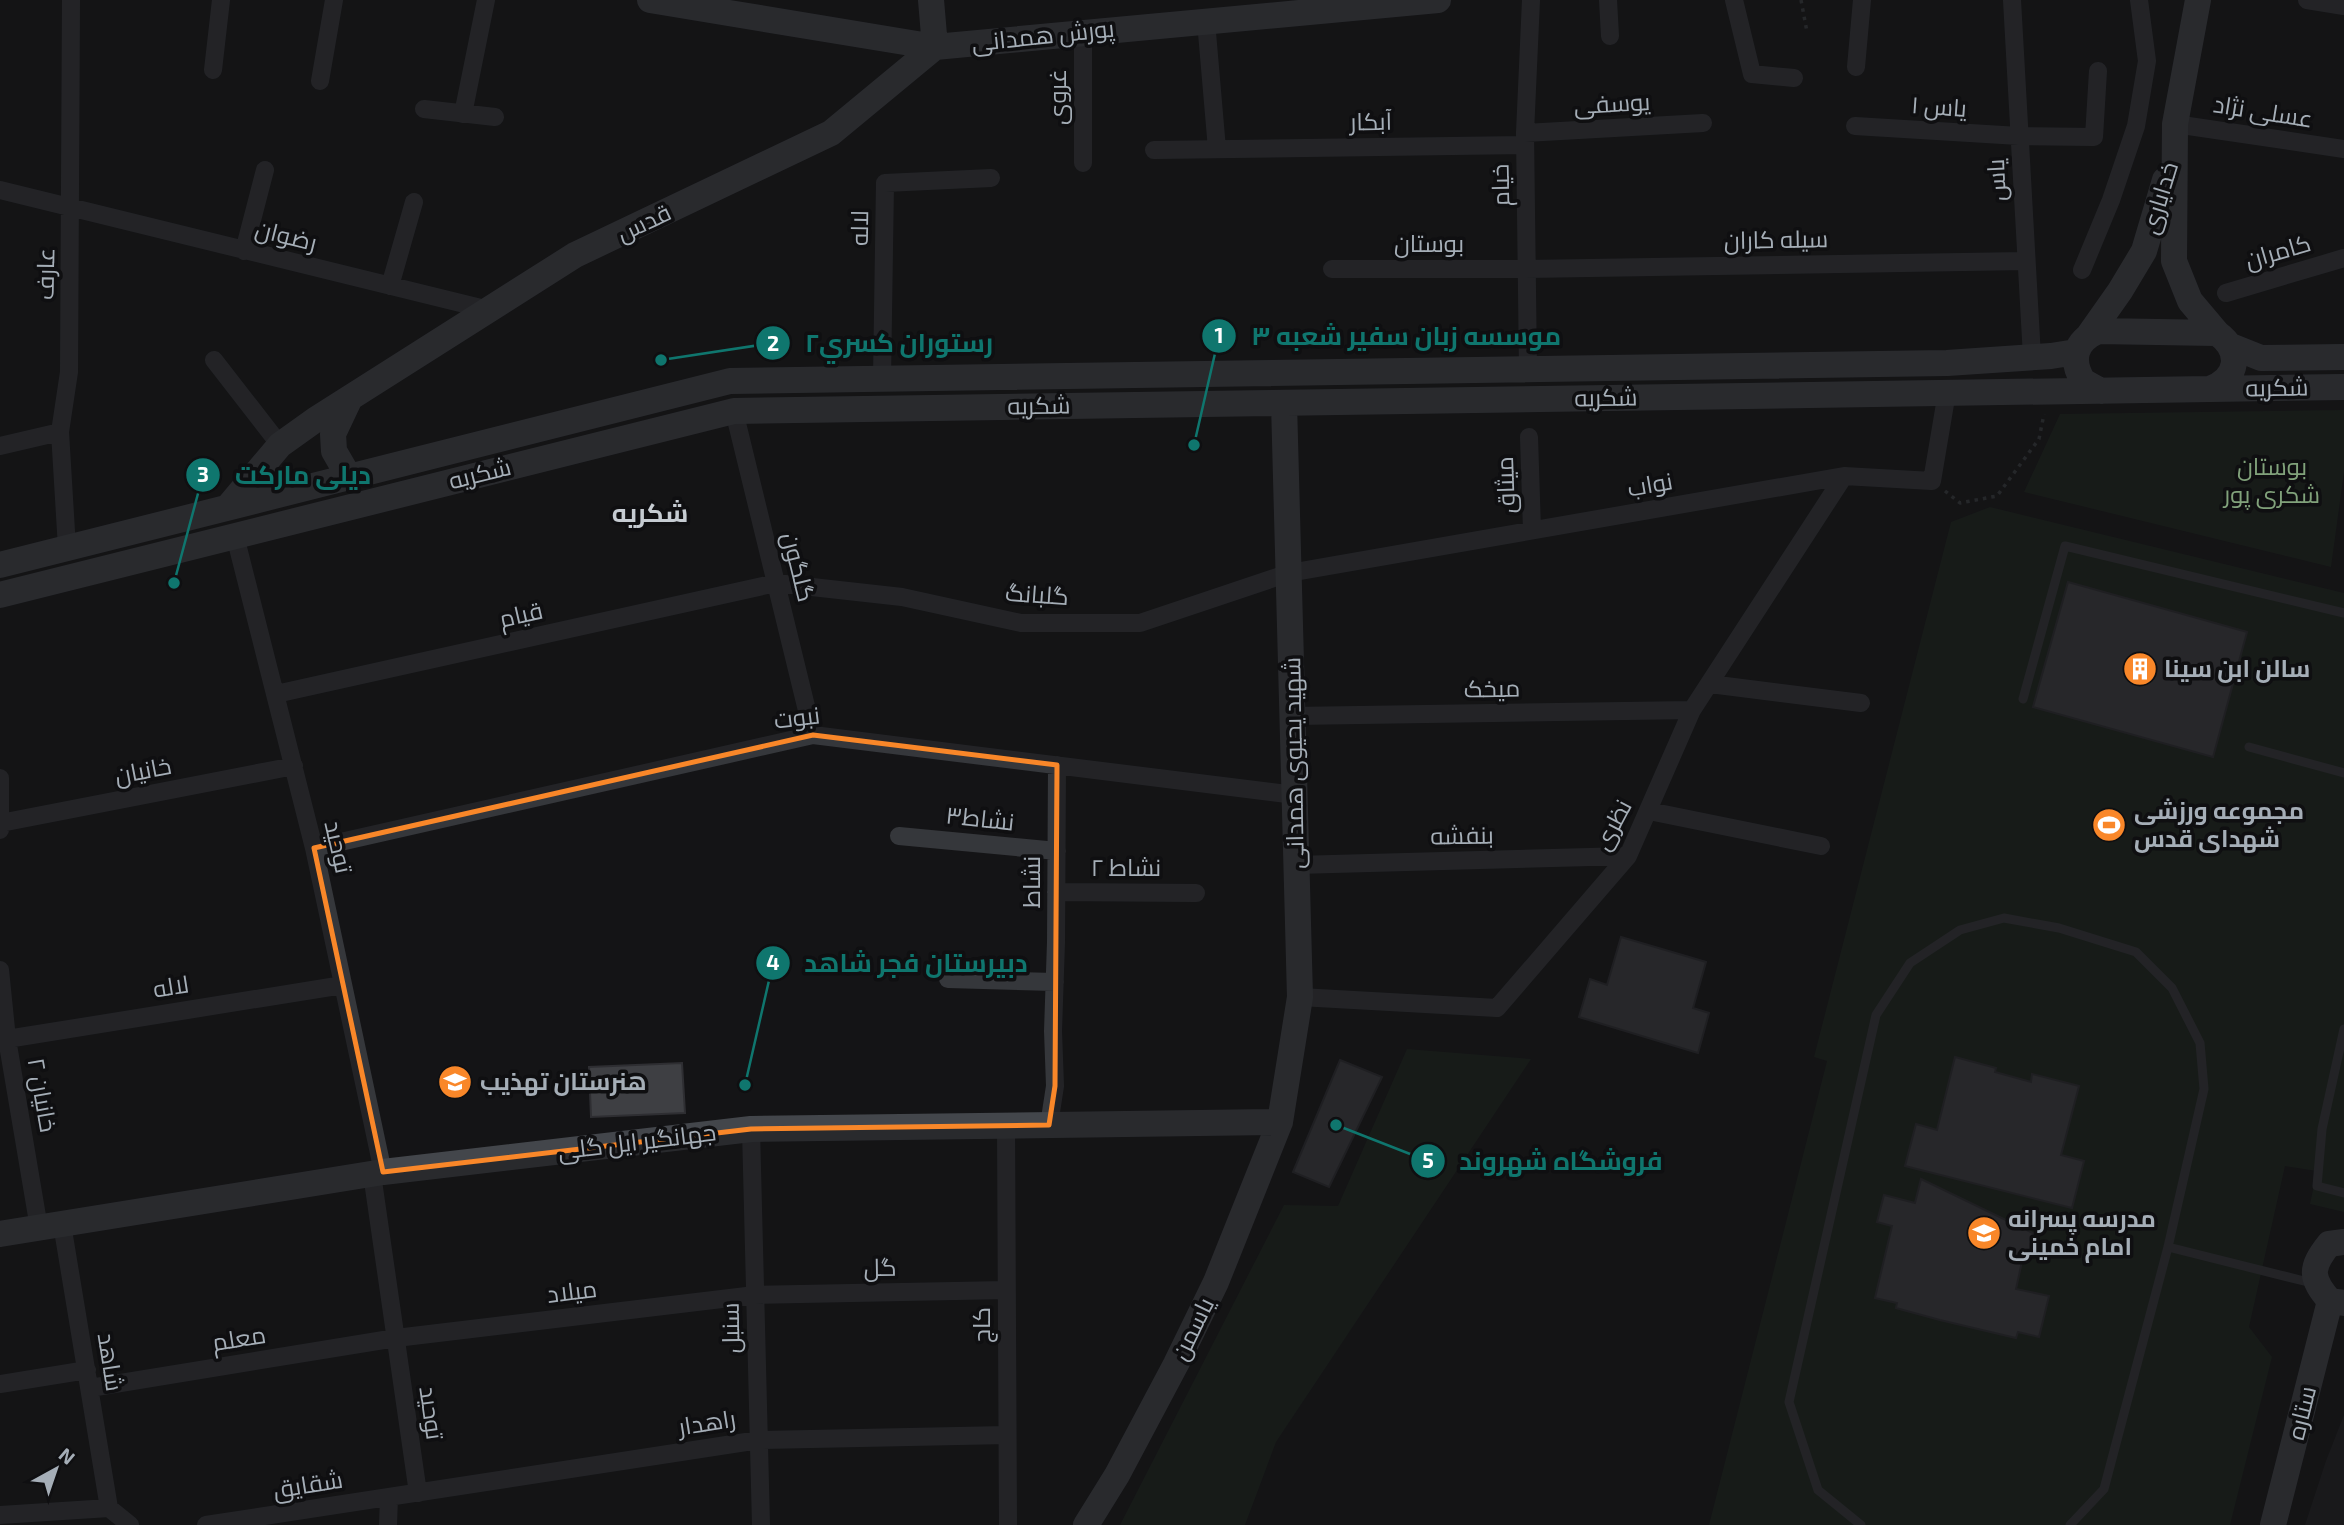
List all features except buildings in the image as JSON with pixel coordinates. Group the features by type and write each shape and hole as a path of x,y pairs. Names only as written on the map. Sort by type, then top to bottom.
{"main road":[{"name":"پورش همدانی","path":"650,0 935,47 1206,21 1323,5 1438,0"},
{"path":"932,0 935,47"},
{"path":"2173,151 2175,124 2198,0"},
{"name":"قدس","path":"227,508 279,445 350,398 575,255 831,133 935,47"},
{"name":"خدایاری","path":"2173,151 2174,261 2190,302 2224,339"},
{"name":"خدایاری","path":"2082,344 2120,291 2144,251 2173,151"},
{"name":"شکریه","path":"0,565 730,382 1947,363 2032,357 2082,344 2098,331 2224,339 2261,358 2344,357"},
{"path":"2210,389 2226,380 2234,364 2224,339"},
{"path":"2082,344 2075,362 2083,381 2101,391"},
{"name":"شکریه","path":"0,595 734,411 2344,387"},
{"path":"349,477 334,452 333,434 350,398"},
{"name":"شهید یحیوی همدانی","path":"1280,1122 1300,997 1284,402"},
{"name":"جهانگیر ایل گلی","path":"0,1234 378,1173 751,1129 1280,1122"},
{"name":"یاسمن","path":"1086,1525 1124,1463 1216,1282 1280,1122"},
{"name":"ستاره","path":"2273,1525 2330,1296 2315,1262 2329,1244 2344,1241"}],"street":[{"name":"عارف","path":"67,548 60,432 69,372 72,208 71,0"},
{"path":"213,70 221,0"},
{"path":"320,81 334,0"},
{"path":"463,114 486,0"},
{"name":"خیام","path":"1528,369 1525,139 1531,0"},
{"path":"1608,0 1610,36"},
{"path":"1734,0 1752,74 1794,78"},
{"path":"1856,67 1862,0"},
{"name":"یاس","path":"2012,0 2032,357"},
{"name":"خدایاری","path":"2082,270 2111,200 2136,126 2147,61 2138,0"},
{"path":"2306,0 2344,6"},
{"path":"1206,21 1217,149"},
{"name":"غروی","path":"1083,32 1083,163"},
{"name":"یاس ۱","path":"1855,126 2019,136 2094,137 2098,71"},
{"path":"424,109 495,117"},
{"name":"یوسفی","path":"1525,139 1703,123"},
{"name":"عسلی نژاد","path":"2175,124 2344,149"},
{"name":"آبکار","path":"1154,150 1525,139"},
{"path":"244,251 265,170"},
{"name":"لاله","path":"882,379 885,183 991,178"},
{"name":"رضوان","path":"0,190 489,310"},
{"path":"390,286 414,202"},
{"name":"کامران","path":"2226,293 2344,258"},
{"name":"سیله کاران","path":"1526,269 2025,261"},
{"name":"بوستان","path":"1332,268 1526,269"},
{"path":"214,360 279,445"},
{"path":"1932,481 1947,392"},
{"name":"گلگون","path":"734,411 813,735"},
{"path":"0,446 60,432"},
{"name":"میثاق","path":"1529,437 1532,530"},
{"name":"نواب","path":"1289,573 1844,476 1932,481"},
{"name":"نظری","path":"1300,997 1497,1008 1628,856 1692,710 1844,476"},
{"name":"توحید","path":"235,536 314,848 343,985 378,1173 396,1338 418,1493"},
{"name":"گلبانگ","path":"776,583 902,597 1021,623 1140,623 1289,573"},
{"name":"قیام","path":"276,694 776,583"},
{"path":"1710,684 1861,703"},
{"name":"میخک","path":"1293,716 1692,710"},
{"name":"نبوت","path":"314,848 813,735 1295,795"},
{"name":"نشاط","path":"1049,1125 1055,1086 1053,1031 1058,765"},
{"name":"خانیان","path":"1,827 294,766"},
{"path":"0,778 1,827"},
{"path":"1648,811 1821,846"},
{"name":"نشاط۳","path":"900,835 1057,851"},
{"name":"بنفشه","path":"1296,865 1628,856"},
{"name":"نشاط ۲","path":"1056,892 1196,893"},
{"name":"خانیان ۲","path":"0,970 7,1039 6,1063 51,1226"},
{"path":"948,979 1055,982"},
{"name":"لاله","path":"7,1039 343,985"},
{"name":"کاج","path":"1006,1125 1007,1525"},
{"name":"سنبل","path":"751,1129 761,1525"},
{"name":"شاهد","path":"51,1226 88,1379 109,1508"},
{"name":"گل","path":"755,1294 1006,1290"},
{"name":"میلاد","path":"396,1338 755,1294"},
{"name":"معلم","path":"0,1384 88,1379 396,1338"},
{"name":"راهدار","path":"418,1493 759,1440 1007,1435"},
{"name":"شقایق","path":"206,1525 418,1493"},
{"path":"388,1497 388,1525"},
{"path":"0,1515 109,1508 130,1525"}],"lane":[{"path":"2023,699 2065,546 2344,613"},
{"path":"2249,747 2344,773"},
{"path":"1861,1525 1818,1490 1789,1402 1876,1015 1910,963 1960,930 2004,918 2059,928 2136,951 2172,988 2200,1043 2204,1089 2168,1247 2104,1489 2070,1525"},
{"path":"2344,1029 2322,1129 2317,1186 2344,1194"},
{"path":"2168,1247 2330,1296"}],"path":[{"path":"1801,0 1807,32"},
{"path":"1932,481 1960,503 1997,496 2039,439 2049,392"}],"highlighted area":[{"path":"813,735 1057,765 1055,1086 1049,1125 751,1129 383,1172 314,848"}],"shaded area":[{"path":"2344,1415 2344,1525 2305,1525 2326,1461"}],"green space":[{"name":"بوستان شکری پور","path":"2344,410 2344,472 2331,567 2024,492 2060,414"},
{"name":"مجموعه ورزشی شهدای قدس","path":"1990,507 2344,593 2344,1212 2310,1204 2317,1171 2285,1166 2249,1327 2272,1357 2230,1525 1709,1525 1827,1061 1814,1057 1951,522"},
{"path":"1407,1049 1531,1059 1276,1442 1245,1525 1120,1525 1284,1205 1338,1206"}],"place":[{"name":"رستوران کسري٢","path":"661,360"},
{"name":"موسسه زبان سفیر شعبه ۳","path":"1194,445"},
{"name":"دیلی مارکت","path":"174,583"},
{"name":"سالن ابن سینا","path":"2140,669"},
{"name":"مجموعه ورزشی شهدای قدس","path":"2109,825"},
{"name":"هنرستان تهذیب","path":"455,1082"},
{"name":"دبیرستان فجر شاهد","path":"745,1085"},
{"name":"فروشگاه شهروند","path":"1336,1125"},
{"name":"مدرسه پسرانه امام خمینی","path":"1984,1233"}],"district":[{"name":"شکریه","path":"650,513"}]}
